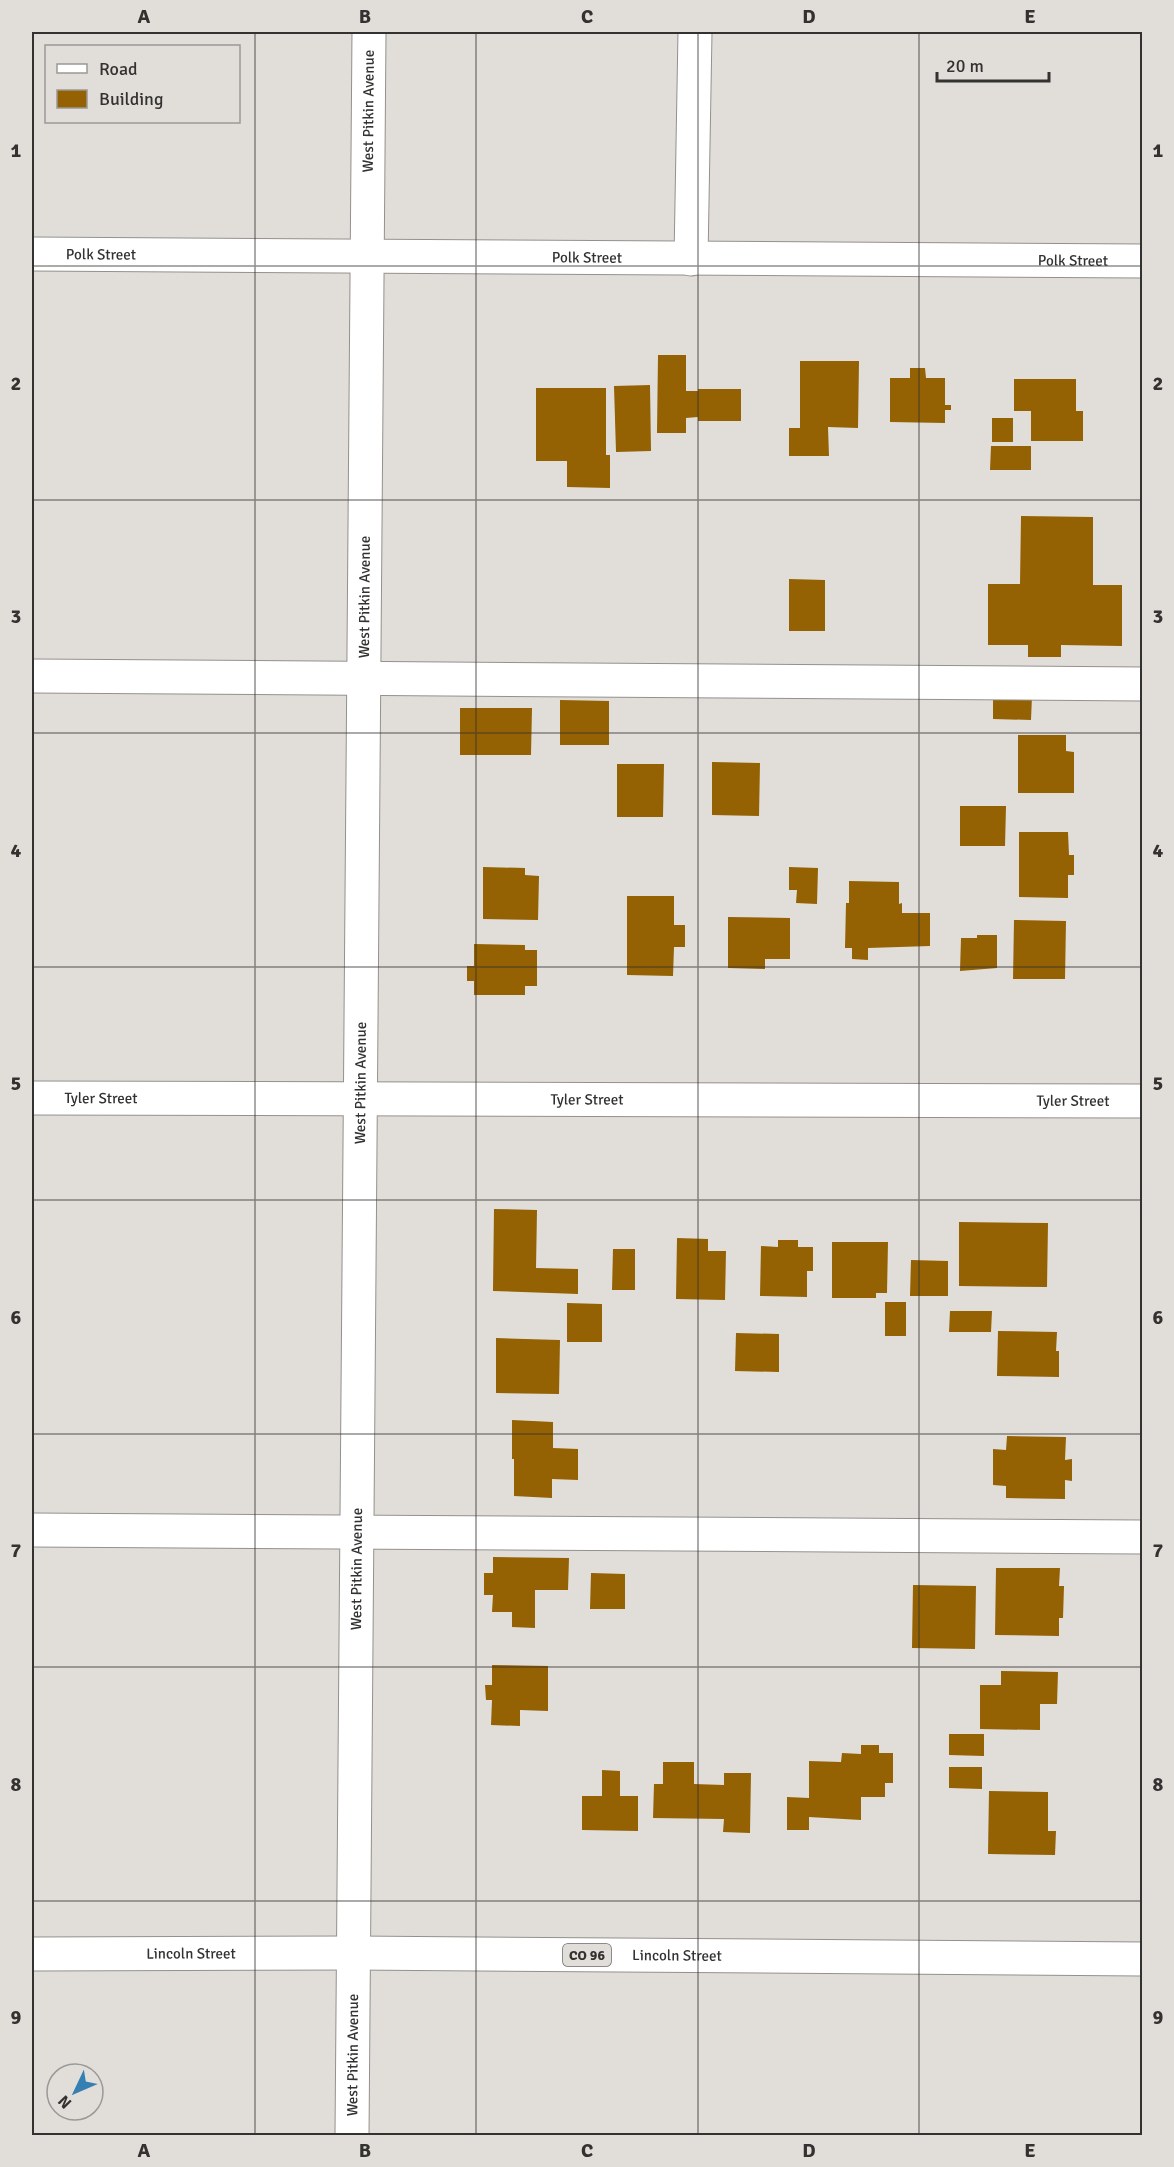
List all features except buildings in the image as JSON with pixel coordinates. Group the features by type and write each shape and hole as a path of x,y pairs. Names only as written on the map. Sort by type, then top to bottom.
{"street":[{"name":"West Pitkin Avenue","path":"352,2136 369,32"},
{"path":"691,258 695,32"},
{"name":"Polk Street","path":"32,254 1143,261"},
{"path":"32,676 1143,684"},
{"name":"Tyler Street","path":"32,1098 1143,1101"},
{"path":"32,1530 1143,1537"},
{"name":"Lincoln Street","path":"32,1954 354,1953 1143,1959"}]}
